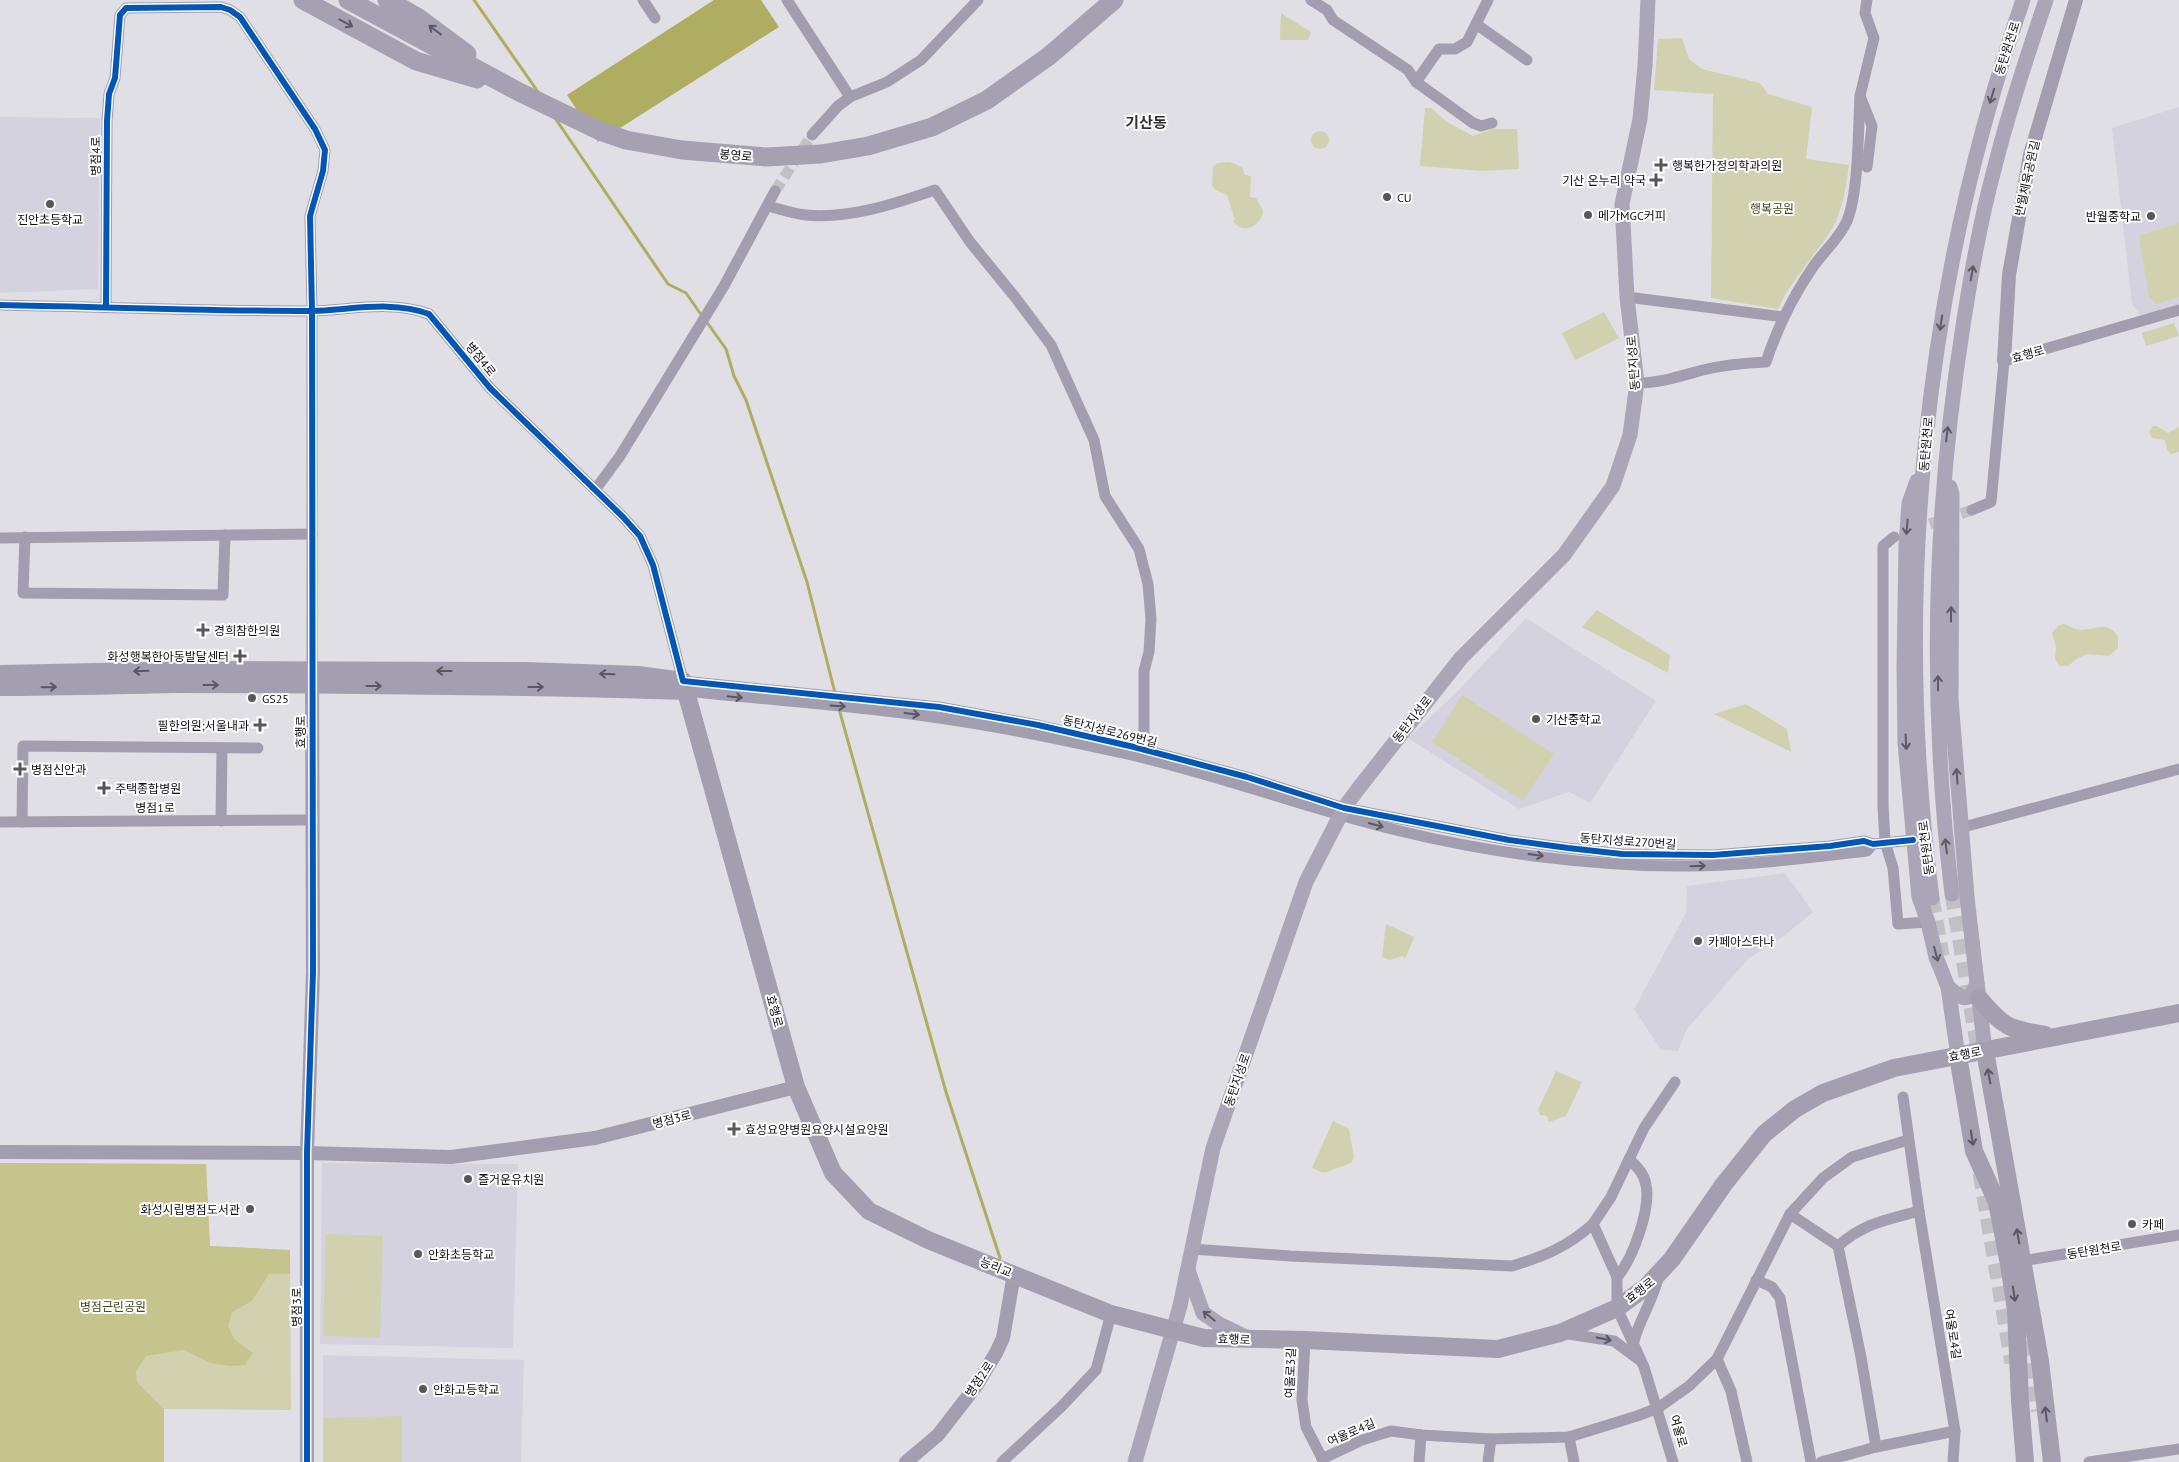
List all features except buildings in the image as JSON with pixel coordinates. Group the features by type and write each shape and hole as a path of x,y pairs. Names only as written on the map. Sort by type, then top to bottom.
{"highway":[{"path":"303,0 416,61 517,92"},
{"name":"봉영로","path":"348,0 517,92 600,131 626,140 682,150 766,157 821,154 868,146 932,127 987,100 1049,56 1114,0"},
{"path":"387,0 417,17 517,92"}],"main road":[{"name":"동탄지성로","path":"1135,1462 1173,1329 1216,1139 1306,882 1342,812 1461,658 1564,555 1613,486 1630,435 1637,383 1628,297 1622,204 1640,119 1648,0"},
{"name":"동탄원천로","path":"1932,898 1923,827 1916,693 1917,552 1924,463 1934,366 1957,239 1990,104 2023,0"},
{"name":"동탄원천로","path":"1952,894 1944,827 1938,693 1938,600 1944,463 1956,371 1978,236 1993,170 2046,0"},
{"path":"1924,463 1910,502 1904,588 1906,743 1919,897 1928,922 1936,957 1948,987 1974,1151 1997,1202 2016,1262 2040,1361 2052,1462"},
{"path":"1944,463 1952,494 1952,699 1960,828 1985,1051 2016,1262 2020,1401 2025,1462"},
{"path":"0,674 194,670 312,678"},
{"path":"0,687 177,684 525,671 638,675 685,686"},
{"name":"효행로","path":"685,686 796,1087 833,1173 869,1211 928,1240 965,1254"},
{"path":"1948,987 1962,998 1968,998 1978,990"},
{"path":"1978,990 1994,1017 2005,1025 2014,1030 2055,1037"},
{"name":"효행로","path":"1020,1277 1111,1314 1204,1338 1305,1340 1498,1349 1560,1333 1617,1308 1659,1275 1724,1184 1764,1134 1795,1109 1823,1093 1894,1068 2179,1012"},
{"name":"능리교","path":"965,1254 1020,1277"},
{"path":"1188,1268 1203,1312 1219,1324 1252,1340"}],"street":[{"path":"643,0 655,18"},
{"path":"787,0 850,97"},
{"path":"812,135 838,106 850,97 887,82 921,60 978,0"},
{"path":"1311,0 1327,10 1333,20 1408,70 1416,82 1473,123 1481,126 1492,123"},
{"path":"1416,82 1439,49 1455,49 1467,42 1488,0"},
{"path":"1637,383 1680,377 1702,370 1739,363 1766,362 1784,318 1814,265 1838,239 1851,211 1860,96 1874,38 1865,13 1867,0"},
{"name":"반월체육공원길","path":"2004,361 2008,275 2030,155 2076,0"},
{"name":"효행로","path":"126,8 221,7 230,10 240,18 315,129 325,150 323,171 310,216 312,311 311,820 313,972 308,1152"},
{"name":"병점4로","path":"106,307 107,121 109,94 115,78 120,15 126,8"},
{"path":"1476,24 1527,60"},
{"path":"1860,96 1872,126 1867,167"},
{"path":"768,206 805,215 829,215 892,205 935,190 970,242 1051,345 1094,440 1105,496 1139,548 1148,584 1151,619 1149,652 1144,671 1144,750"},
{"path":"595,490 620,456 713,304 775,191"},
{"path":"1628,297 1784,318"},
{"name":"병점4로","path":"0,305 312,311 394,307 418,310 429,314 490,388 623,517 640,536 653,565 685,686"},
{"name":"효행로","path":"1972,510 1992,502 2004,361 2179,310"},
{"path":"0,538 312,534"},
{"path":"25,537 22,594 223,595 225,535"},
{"path":"1894,537 1883,546 1883,805 1879,843 1893,868 1898,924 1928,922"},
{"path":"685,686 865,704 1029,733 1131,755 1424,836 1505,851 1588,863 1685,866 1750,864 1867,851 1879,843 1913,840"},
{"name":"동탄지성로269번길","path":"865,704 939,707 1038,725 1247,777 1342,812"},
{"path":"22,822 24,746 258,748"},
{"path":"221,821 222,748"},
{"path":"1960,828 2179,769"},
{"name":"병점1로","path":"0,822 311,820"},
{"path":"1192,1249 1290,1256 1512,1266 1548,1255 1578,1237 1593,1224 1611,1197 1644,1128 1675,1082"},
{"name":"병점3로","path":"0,1152 308,1152 451,1157 594,1138 796,1087"},
{"name":"여울로4길","path":"1903,1097 1919,1211 1955,1431 1953,1462"},
{"name":"여울로4길","path":"1323,1461 1362,1440 1390,1431 1420,1435 1491,1439 1569,1437 1658,1408 1689,1386 1716,1359 1790,1214 1823,1178 1852,1157 1908,1140"},
{"name":"병점3로","path":"307,1462 308,1152"},
{"path":"1617,1276 1626,1267 1646,1203 1646,1185 1641,1171 1629,1159"},
{"path":"1838,1246 1853,1233 1867,1226 1919,1211"},
{"path":"1790,1214 1838,1246 1861,1357 1876,1447"},
{"path":"1593,1224 1617,1276 1617,1308"},
{"name":"동탄원천로","path":"2016,1262 2179,1235"},
{"path":"1634,1341 1640,1321 1656,1291 1659,1275"},
{"name":"병점2로","path":"906,1462 938,1435 976,1386 996,1354 1003,1338 1008,1306 1020,1277"},
{"path":"1756,1280 1772,1287 1780,1298 1811,1462"},
{"name":"여울로","path":"1617,1308 1642,1361 1658,1408 1673,1462"},
{"path":"1002,1462 1062,1406 1096,1370 1111,1314"},
{"path":"1560,1333 1614,1341 1642,1361"},
{"name":"여울로3길","path":"1305,1340 1302,1400 1306,1427 1323,1461"},
{"path":"1716,1359 1731,1391 1747,1462"},
{"path":"1822,1462 1876,1447 1955,1431"},
{"path":"1419,1462 1420,1435"},
{"path":"1569,1437 1574,1462"},
{"path":"1488,1462 1491,1439"},
{"path":"2089,1462 2179,1449"}],"shaded area":[{"path":"714,0 761,0 779,27 598,142 567,95"},
{"name":"반월중학교","path":"2179,107 2179,305 2141,316 2132,304 2112,128"},
{"name":"진안초등학교","path":"0,117 100,118 98,289 0,293"},
{"name":"기산중학교","path":"1526,618 1656,701 1590,803 1569,792 1519,809 1408,738 1456,693"},
{"path":"1785,873 1813,912 1785,935 1748,959 1687,1029 1678,1051 1661,1050 1634,1009 1686,913 1687,886"},
{"name":"안화초등학교","path":"322,1163 518,1164 513,1348 320,1344"},
{"name":"안화고등학교","path":"323,1355 524,1360 521,1462 323,1462"}],"green space":[{"path":"1281,13 1311,32 1308,40 1280,40"},
{"name":"행복공원","path":"1682,38 1689,59 1702,69 1760,83 1768,94 1812,107 1806,159 1849,165 1844,198 1836,221 1796,278 1778,309 1711,298 1713,94 1654,90 1658,39"},
{"path":"1425,108 1431,108 1447,122 1473,136 1493,129 1517,129 1519,169 1483,171 1420,166"},
{"path":"1320,131 1326,134 1329,140 1326,146 1320,149 1314,146 1311,140 1314,134"},
{"path":"1230,162 1242,167 1245,175 1251,176 1250,197 1256,198 1263,210 1260,220 1252,227 1242,228 1237,226 1233,221 1235,220 1227,195 1212,186 1213,167 1217,163"},
{"path":"2179,223 2179,297 2157,304 2149,297 2139,236"},
{"path":"1604,312 1619,338 1575,360 1562,333"},
{"path":"2174,323 2179,336 2146,346 2142,333"},
{"path":"2153,426 2157,426 2168,433 2179,427 2179,452 2171,454 2167,450 2165,440 2152,438 2149,432"},
{"path":"1597,610 1670,655 1668,673 1582,627"},
{"path":"2064,624 2080,630 2106,627 2118,637 2118,648 2109,656 2087,654 2068,666 2060,666 2055,659 2056,646 2052,633 2059,625"},
{"path":"1462,695 1554,754 1523,801 1432,742"},
{"path":"1746,704 1787,729 1791,752 1714,714"},
{"path":"1386,924 1414,937 1405,959 1403,956 1390,960 1382,957"},
{"path":"1556,1071 1582,1082 1566,1116 1549,1122 1547,1116 1540,1115 1538,1110"},
{"path":"1333,1121 1349,1129 1354,1158 1351,1163 1324,1173 1312,1168"},
{"name":"병점근린공원","path":"0,1163 206,1164 210,1246 290,1250 291,1410 164,1409 164,1462 0,1462"},
{"name":"병점근린공원","path":"0,1163 206,1164 210,1246 290,1250 290,1274 269,1274 252,1301 232,1312 228,1326 235,1340 253,1353 245,1365 230,1366 211,1363 184,1350 146,1356 136,1371 137,1382 164,1409 164,1462 0,1462"},
{"path":"326,1234 383,1236 380,1337 323,1336"},
{"path":"402,1416 402,1462 323,1462 323,1418"}],"waterway":[{"path":"474,0 538,92"},
{"path":"555,118 668,284 686,293 702,316"},
{"path":"706,321 726,349 734,376 746,400 807,582 835,693"},
{"path":"839,709 946,1092 1000,1258"}],"tunnel":[{"path":"775,191 812,135"},
{"path":"1914,529 1972,510"},
{"path":"1952,894 1978,1049"},
{"path":"1932,898 1942,956"},
{"path":"1980,1173 2012,1363"},
{"path":"2023,1318 2038,1411"}],"cycle path":[{"path":"106,307 107,121 109,94 115,78 120,15 126,8 221,7 230,10 240,17 315,129 325,150 323,171 310,216 312,311 313,972 307,1153 307,1462"},
{"name":"동탄지성로270번길","path":"0,305 312,311 401,307 429,314 490,388 623,517 640,536 653,565 683,681 939,707 1038,725 1134,747 1247,777 1344,808 1509,840 1568,848 1622,854 1713,855 1830,846 1864,841 1873,844 1913,840"}],"place":[{"name":"행복한가정의학과의원","path":"1661,165"},
{"name":"기산 온누리 약국","path":"1656,180"},
{"name":"CU","path":"1387,197"},
{"name":"진안초등학교","path":"50,204"},
{"name":"메가MGC커피","path":"1588,215"},
{"name":"반월중학교","path":"2151,216"},
{"name":"경희참한의원","path":"203,630"},
{"name":"화성행복한아동발달센터","path":"240,656"},
{"name":"GS25","path":"252,698"},
{"name":"기산중학교","path":"1536,719"},
{"name":"필한의원;서울내과","path":"260,725"},
{"name":"병점신안과","path":"20,769"},
{"name":"주택종합병원","path":"104,788"},
{"name":"카페아스타나","path":"1698,941"},
{"name":"효성요양병원요양시설요양원","path":"734,1129"},
{"name":"즐거운유치원","path":"468,1179"},
{"name":"화성시립병점도서관","path":"250,1209"},
{"name":"카페","path":"2132,1224"},
{"name":"안화초등학교","path":"418,1254"},
{"name":"안화고등학교","path":"423,1389"}],"district":[{"name":"기산동","path":"1146,122"}]}
